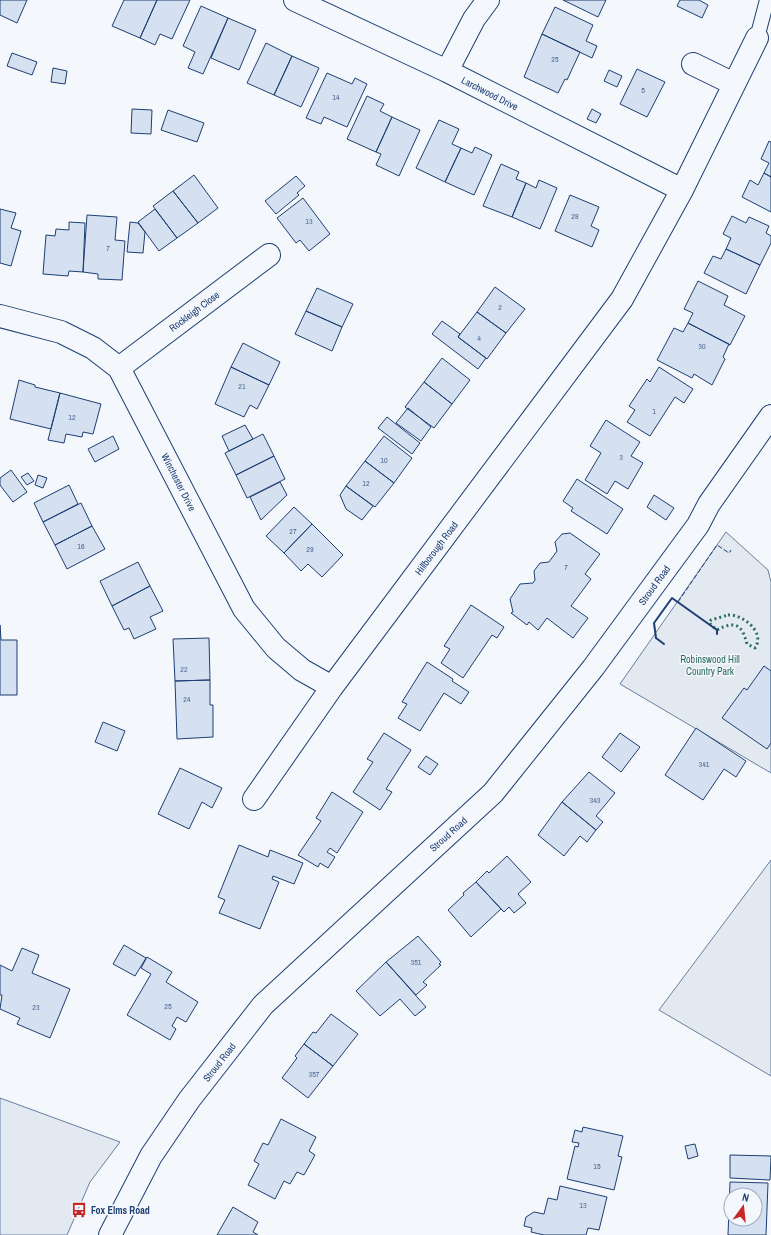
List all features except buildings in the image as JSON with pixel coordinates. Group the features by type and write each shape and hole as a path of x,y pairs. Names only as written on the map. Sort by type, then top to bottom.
{"street":[{"name":"Larchwood Drive","path":"295,0 446,71 682,190"},
{"path":"446,71 474,19 488,0"},
{"path":"682,190 757,38"},
{"path":"693,64 734,84"},
{"name":"Hillborough Road","path":"254,799 332,687 622,298 682,190"},
{"name":"Rockleigh Close","path":"119,368 269,255"},
{"name":"Winchester Drive","path":"0,316 61,332 93,348 119,368 244,609 276,648 302,670 332,687"},
{"name":"Stroud Road","path":"110,1235 150,1156 189,1100 263,1005 493,793 593,668 698,525 709,504 771,416"}],"lane":[{"path":"757,38 767,0"}],"green space":[{"name":"Robinswood Hill Country Park","path":"726,532 768,570 771,582 771,773 620,684"},
{"path":"771,860 771,1076 659,1010"},
{"path":"0,1098 120,1142 90,1182 67,1235 0,1235"}],"hedge":[{"path":"728,615 740,617 751,625 757,636 758,642 755,648 747,644 743,632 737,626 729,625 717,630 709,623 711,620 728,615"}],"fence":[{"path":"678,602 717,545 729,553 731,550"}],"wall":[{"path":"664,644 656,638 654,623 672,598 717,630 717,634"}],"place":[{"name":"Fox Elms Road","path":"79,1210"}]}
